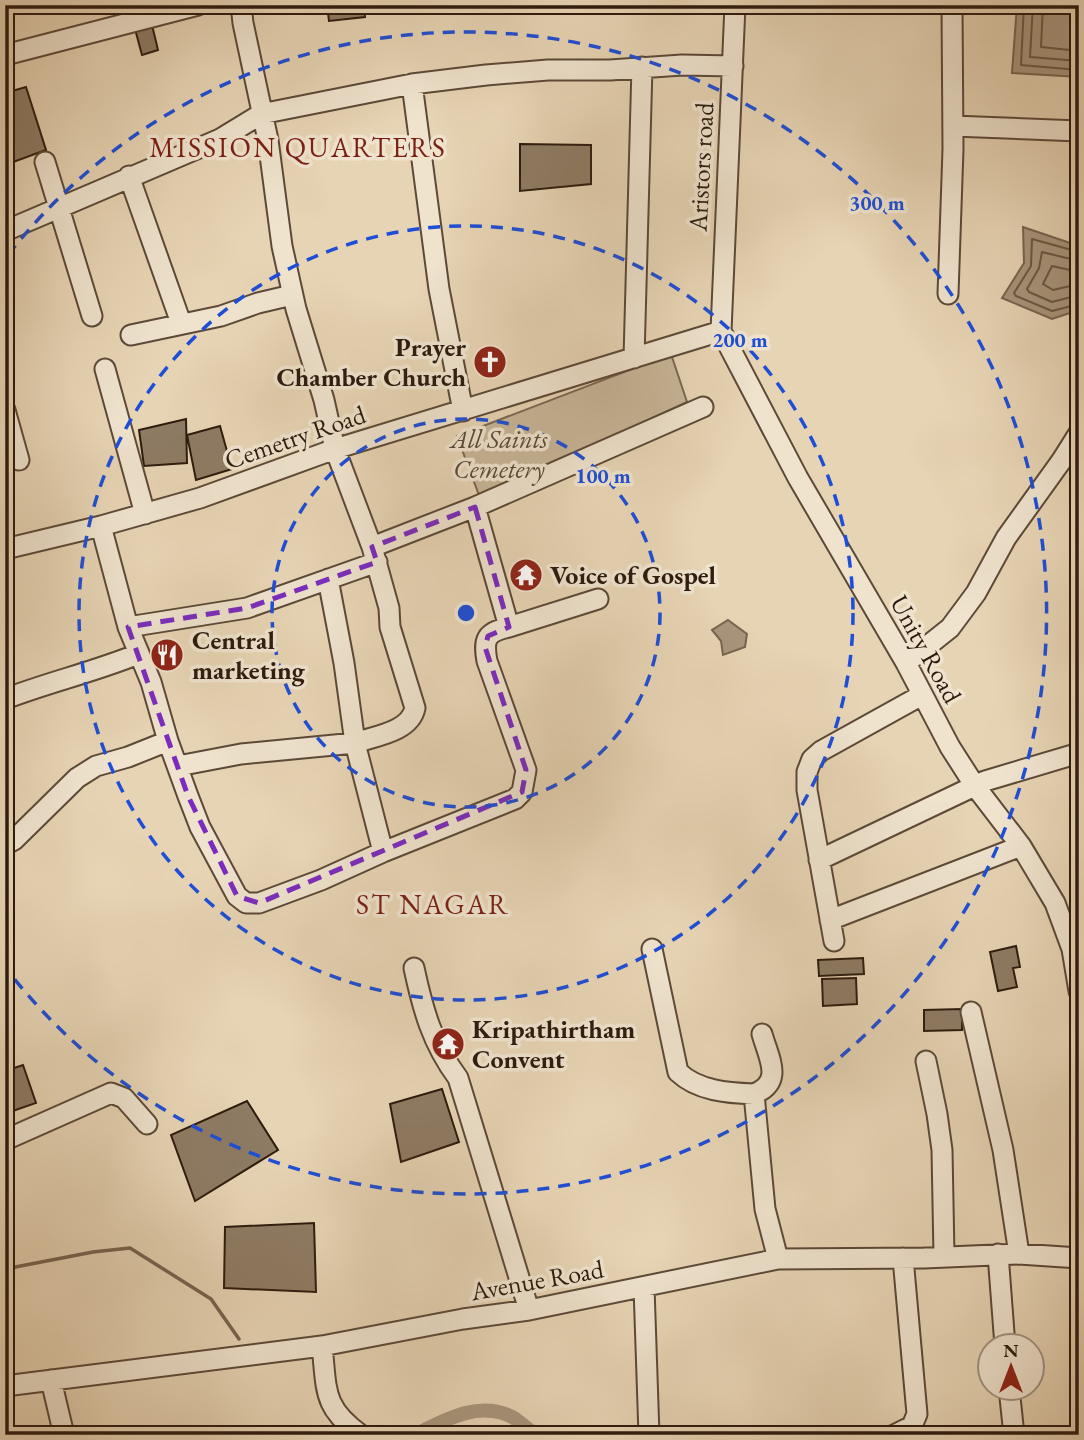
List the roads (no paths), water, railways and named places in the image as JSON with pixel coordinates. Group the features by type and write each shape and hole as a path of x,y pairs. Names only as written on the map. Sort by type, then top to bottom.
{"street":[{"path":"5,55 198,5"},
{"path":"178,766 241,754 355,743 407,725 413,718 415,708 390,628 389,608 374,555 335,449 324,400 292,295 282,246 268,140 241,5"},
{"name":"Aristors road","path":"721,331 735,5"},
{"path":"948,294 953,126 952,5"},
{"path":"5,231 220,139 261,114 412,83 548,70 733,66"},
{"path":"634,358 642,67"},
{"path":"412,83 439,289 463,411"},
{"path":"953,126 1079,131"},
{"path":"45,162 92,316"},
{"path":"130,176 181,324"},
{"path":"131,335 221,316 292,295"},
{"name":"Cemetry Road","path":"5,549 200,498 335,449 721,331"},
{"name":"Unity Road","path":"721,331 798,478 975,786 1021,846 1055,903 1072,949 1079,991"},
{"path":"105,369 145,514"},
{"path":"128,627 247,608 328,579 475,507 703,407"},
{"path":"5,410 19,460"},
{"path":"906,663 950,628 976,593 1006,538 1079,433"},
{"path":"475,507 509,627"},
{"path":"101,526 128,627 151,682 168,741 200,827 237,896 246,903 259,903 321,880 515,799 522,792 526,770 487,661 485,647 488,636 497,630 598,599"},
{"path":"328,579 344,663 355,743 383,852"},
{"path":"5,699 105,668 138,654"},
{"path":"834,941 807,790 807,772 812,759 821,751 922,695"},
{"path":"5,845 14,840 77,778 96,766 168,741"},
{"path":"819,860 985,781 1079,753"},
{"path":"830,920 1021,846"},
{"path":"652,949 678,1072 696,1085 730,1093 754,1094 767,1089 772,1080 762,1034"},
{"path":"414,968 432,1035 442,1056 458,1078 529,1310"},
{"path":"971,1012 1003,1150 1019,1254"},
{"path":"926,1061 942,1150 944,1256"},
{"path":"5,1140 111,1093 124,1098 148,1124"},
{"path":"754,1094 765,1209 778,1259"},
{"path":"998,1254 1004,1332"},
{"name":"Avenue Road","path":"5,1386 323,1346 463,1319 529,1310 778,1259 998,1254 1079,1258"},
{"path":"894,1435 912,1426 917,1414 903,1258"},
{"path":"645,1287 649,1435"},
{"path":"323,1346 327,1392 332,1408 343,1422 361,1435"},
{"path":"51,1380 64,1435"},
{"path":"1010,1402 1014,1435"}],"water":[{"path":"1017,5 1079,5 1079,77 1012,73"},
{"path":"1023,227 1079,246 1079,310 1052,319 1002,298 1024,263"},
{"path":"728,620 747,634 745,647 723,655 721,641 712,630"}],"waterway":[{"path":"5,1269 93,1252 130,1248 211,1299 239,1339"},
{"path":"415,1435 450,1418 476,1411 501,1413 514,1418 536,1435"}],"place":[{"name":"Prayer Chamber Church","path":"490,362"},
{"name":"Voice of Gospel","path":"526,575"},
{"name":"Central marketing","path":"167,655"},
{"name":"Kripathirtham Convent","path":"448,1044"}],"district":[{"name":"MISSION QUARTERS","path":"298,147"},
{"name":"ST NAGAR","path":"433,904"}],"park label":[{"name":"All Saints Cemetery","path":"499,454"}]}
